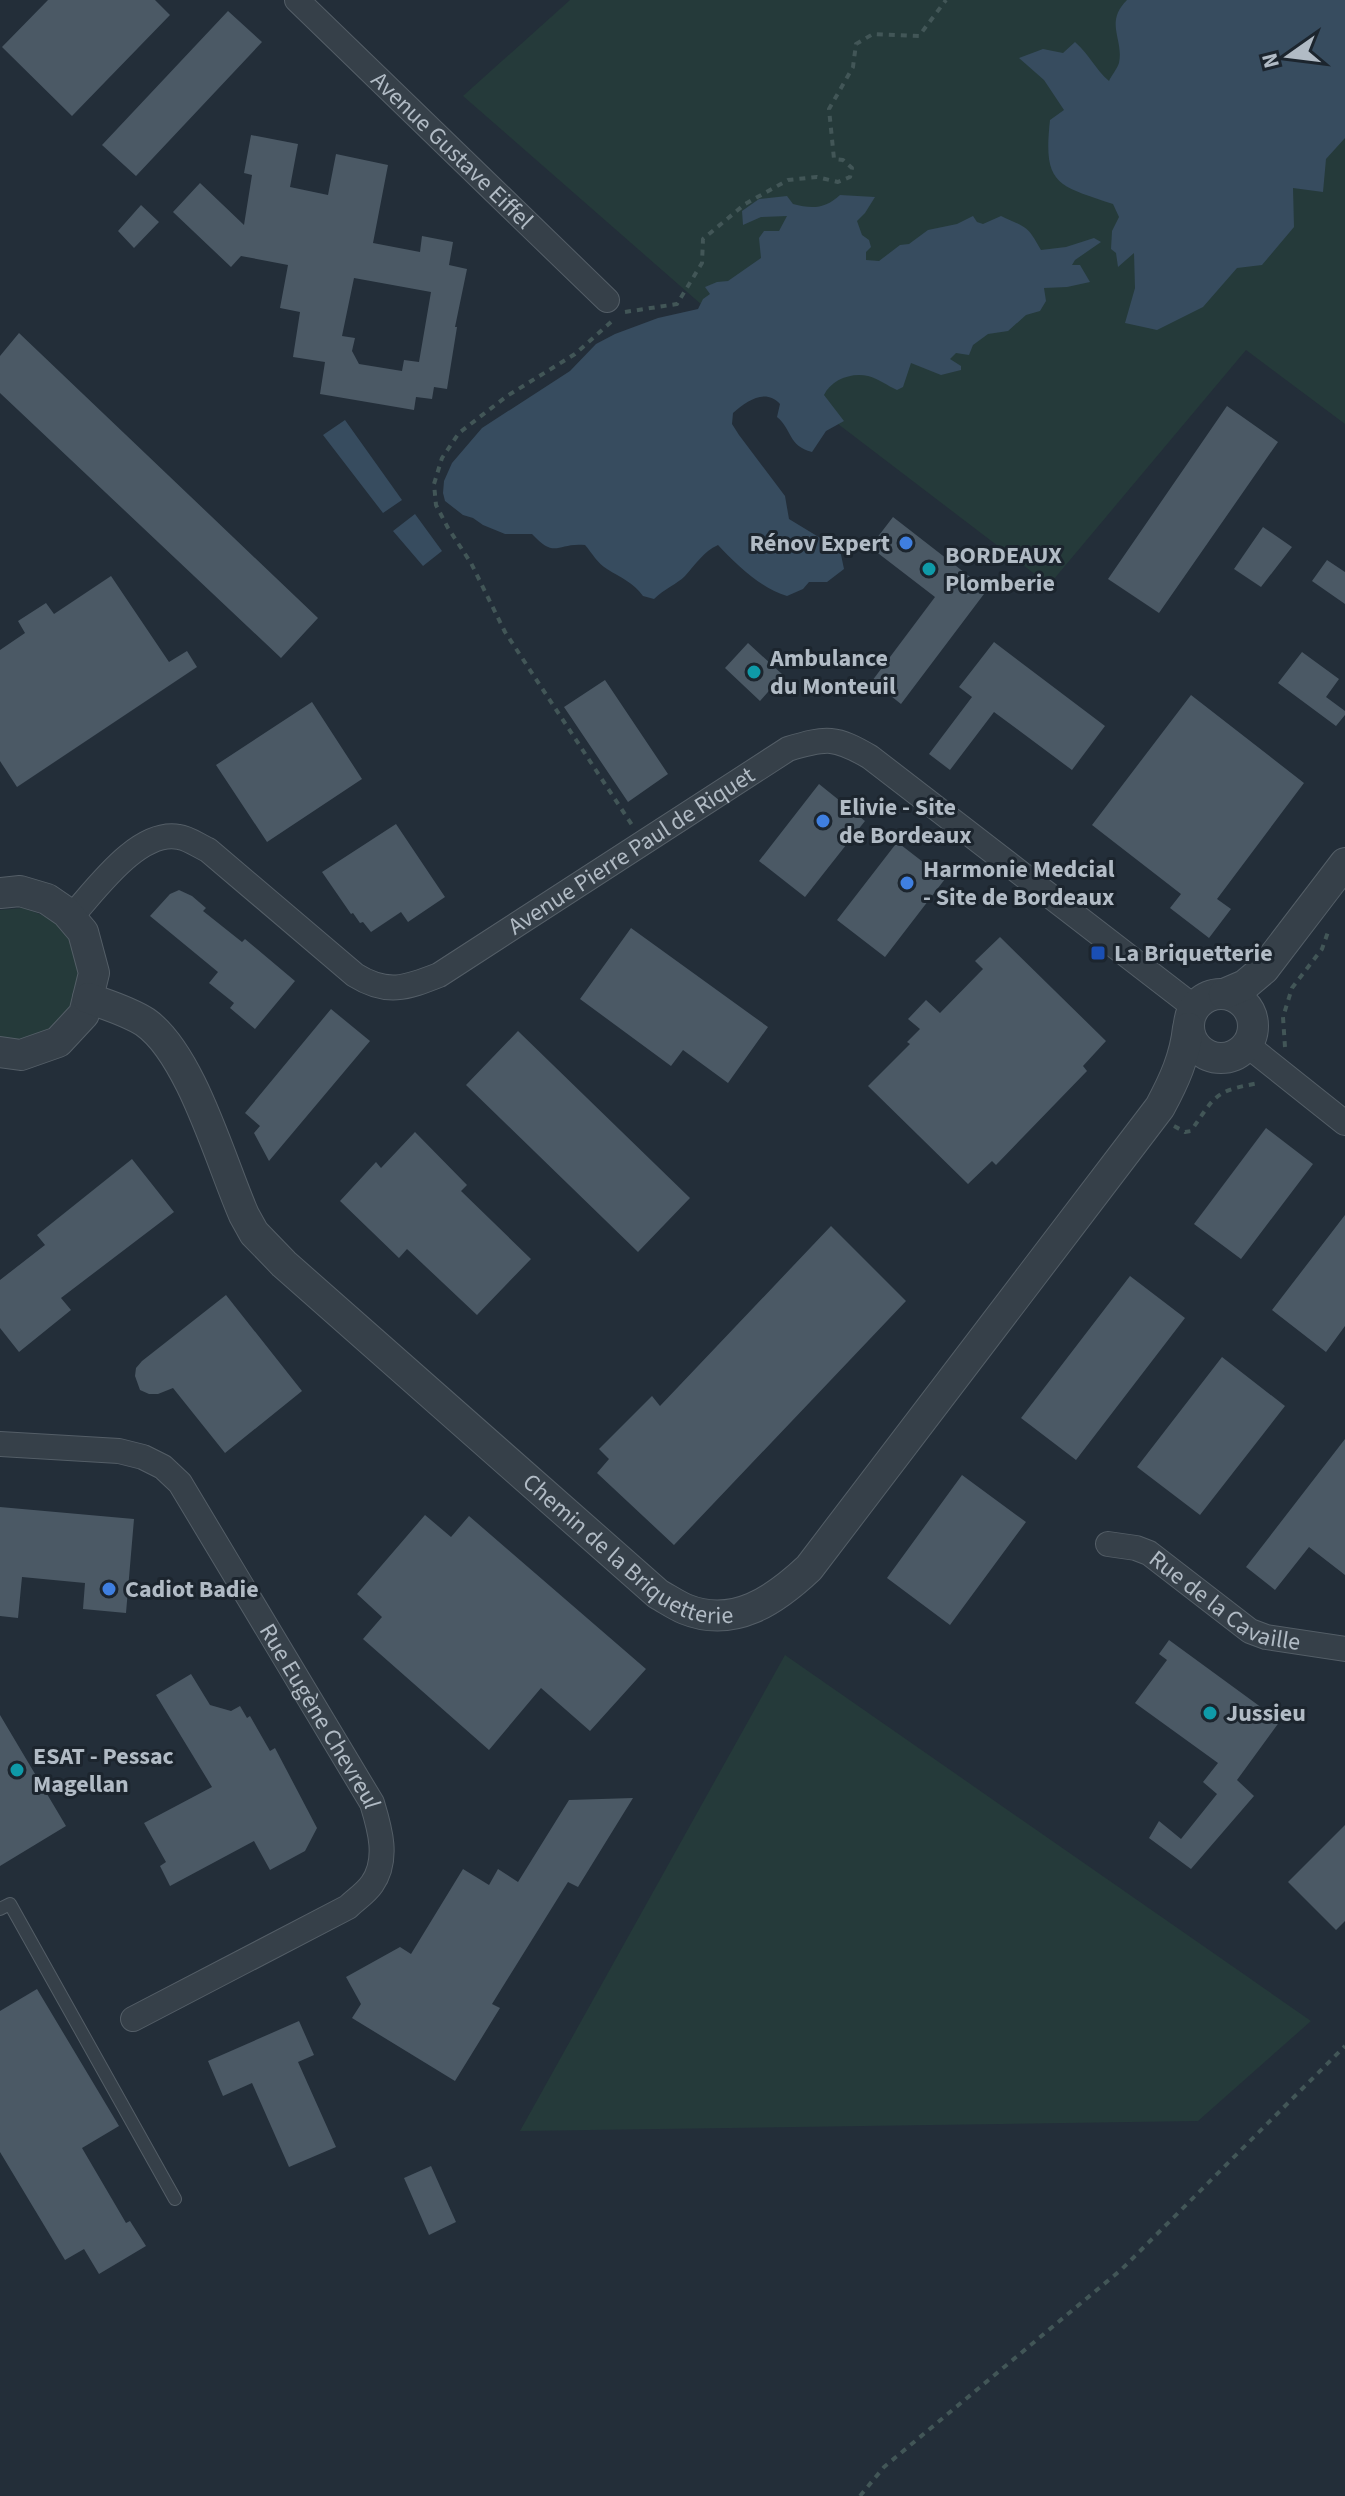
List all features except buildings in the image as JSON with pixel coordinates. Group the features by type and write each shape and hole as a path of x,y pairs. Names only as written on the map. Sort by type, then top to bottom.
{"street":[{"name":"Avenue Gustave Eiffel","path":"297,0 607,300"},
{"name":"Avenue Pierre Paul de Riquet","path":"71,917 128,855 160,838 179,837 208,850 355,975 371,985 391,989 409,987 439,975 788,749 817,740 845,742 870,757 1191,1018"},
{"path":"1224,994 1245,985 1264,969 1345,863"},
{"path":"0,893 20,891 47,899 71,917 83,932 94,973 84,1014 58,1042 21,1055 0,1052"},
{"path":"1241,1041 1264,969"},
{"path":"1212,995 1234,996 1249,1009 1241,1041 1204,1054 1196,1047 1191,1018 1212,995"},
{"name":"Chemin de la Briquetterie","path":"88,998 130,1013 148,1024 166,1043 194,1088 244,1215 254,1233 284,1264 658,1594 687,1610 726,1615 760,1607 786,1590 809,1568 1160,1107 1186,1051 1191,1018"},
{"path":"1241,1041 1345,1123"},
{"name":"Chemin de la Briquetterie","path":"1160,1107 1241,1041"},
{"name":"Rue Eugène Chevreul","path":"0,1444 119,1451 143,1457 163,1467 180,1483 372,1803 381,1833 381,1863 372,1884 348,1907 133,2019"},
{"name":"Rue de la Cavaille","path":"1108,1544 1149,1553 1250,1631 1266,1637 1345,1649"}],"lane":[{"path":"0,1909 10,1904 175,2199"}],"path":[{"path":"645,842 505,632 471,563 448,528 436,505 434,484 442,458 459,433 507,396 575,354 622,313 677,304 702,263 703,239 745,204 788,180 817,177 838,182 850,177 852,168 843,160 834,159 829,109 853,67 856,44 873,34 919,36 946,0"},
{"path":"860,2496 884,2467 1122,2269 1345,2046"}],"green space":[{"path":"570,0 1345,0 1345,424 1246,350 1049,585 838,424 463,96"},
{"path":"22,908 43,915 61,928 72,943 78,977 68,1009 57,1022 43,1032 25,1038 0,1038 0,910"},
{"path":"785,1655 1311,2021 1198,2121 520,2131"}],"water":[{"path":"1127,0 1345,0 1345,138 1326,159 1323,192 1293,188 1294,227 1262,265 1237,268 1203,307 1157,330 1125,323 1135,288 1134,253 1118,267 1116,253 1111,249 1112,231 1119,217 1113,204 1066,186 1052,170 1048,141 1050,120 1064,110 1044,80 1019,58 1043,49 1063,53 1075,42 1109,81 1119,63 1117,16"},
{"path":"840,195 875,197 857,221 871,247 866,252 866,260 879,261 928,230 957,224 973,216 983,224 1001,216 1026,228 1041,250 1066,247 1094,238 1101,242 1072,265 1080,265 1090,282 1044,288 1046,301 1040,311 1026,315 1008,331 988,334 973,345 969,355 956,353 950,359 961,366 961,370 941,375 911,363 903,387 897,390 862,375 837,381 824,395 844,421 826,431 812,452 794,441 777,417 780,404 774,399 756,398 733,413 732,424 785,496 789,519 840,550 844,569 827,582 809,582 803,589 787,596 758,581 718,545 682,579 654,599 643,596 631,584 604,567 585,545 552,548 532,534 505,534 463,515 445,501 444,481 452,463 482,428 570,371 596,344 658,318 698,309 710,294 705,287 728,281 761,258 759,238 764,231 779,231 787,216 761,217 743,225 742,211 759,199 787,196 793,204 812,207 829,203"},
{"path":"345,420 402,500 383,513 323,435"},
{"path":"415,514 442,551 423,566 393,531"}],"place":[{"name":"Rénov Expert","path":"906,543"},
{"name":"BORDEAUX Plomberie","path":"929,569"},
{"name":"Ambulance du Monteuil","path":"754,672"},
{"name":"Elivie - Site de Bordeaux","path":"823,821"},
{"name":"Harmonie Medcial - Site de Bordeaux","path":"907,883"},
{"name":"La Briquetterie","path":"1098,953"},
{"name":"Cadiot Badie","path":"109,1589"},
{"name":"Jussieu","path":"1210,1713"},
{"name":"ESAT - Pessac Magellan","path":"17,1770"}]}
